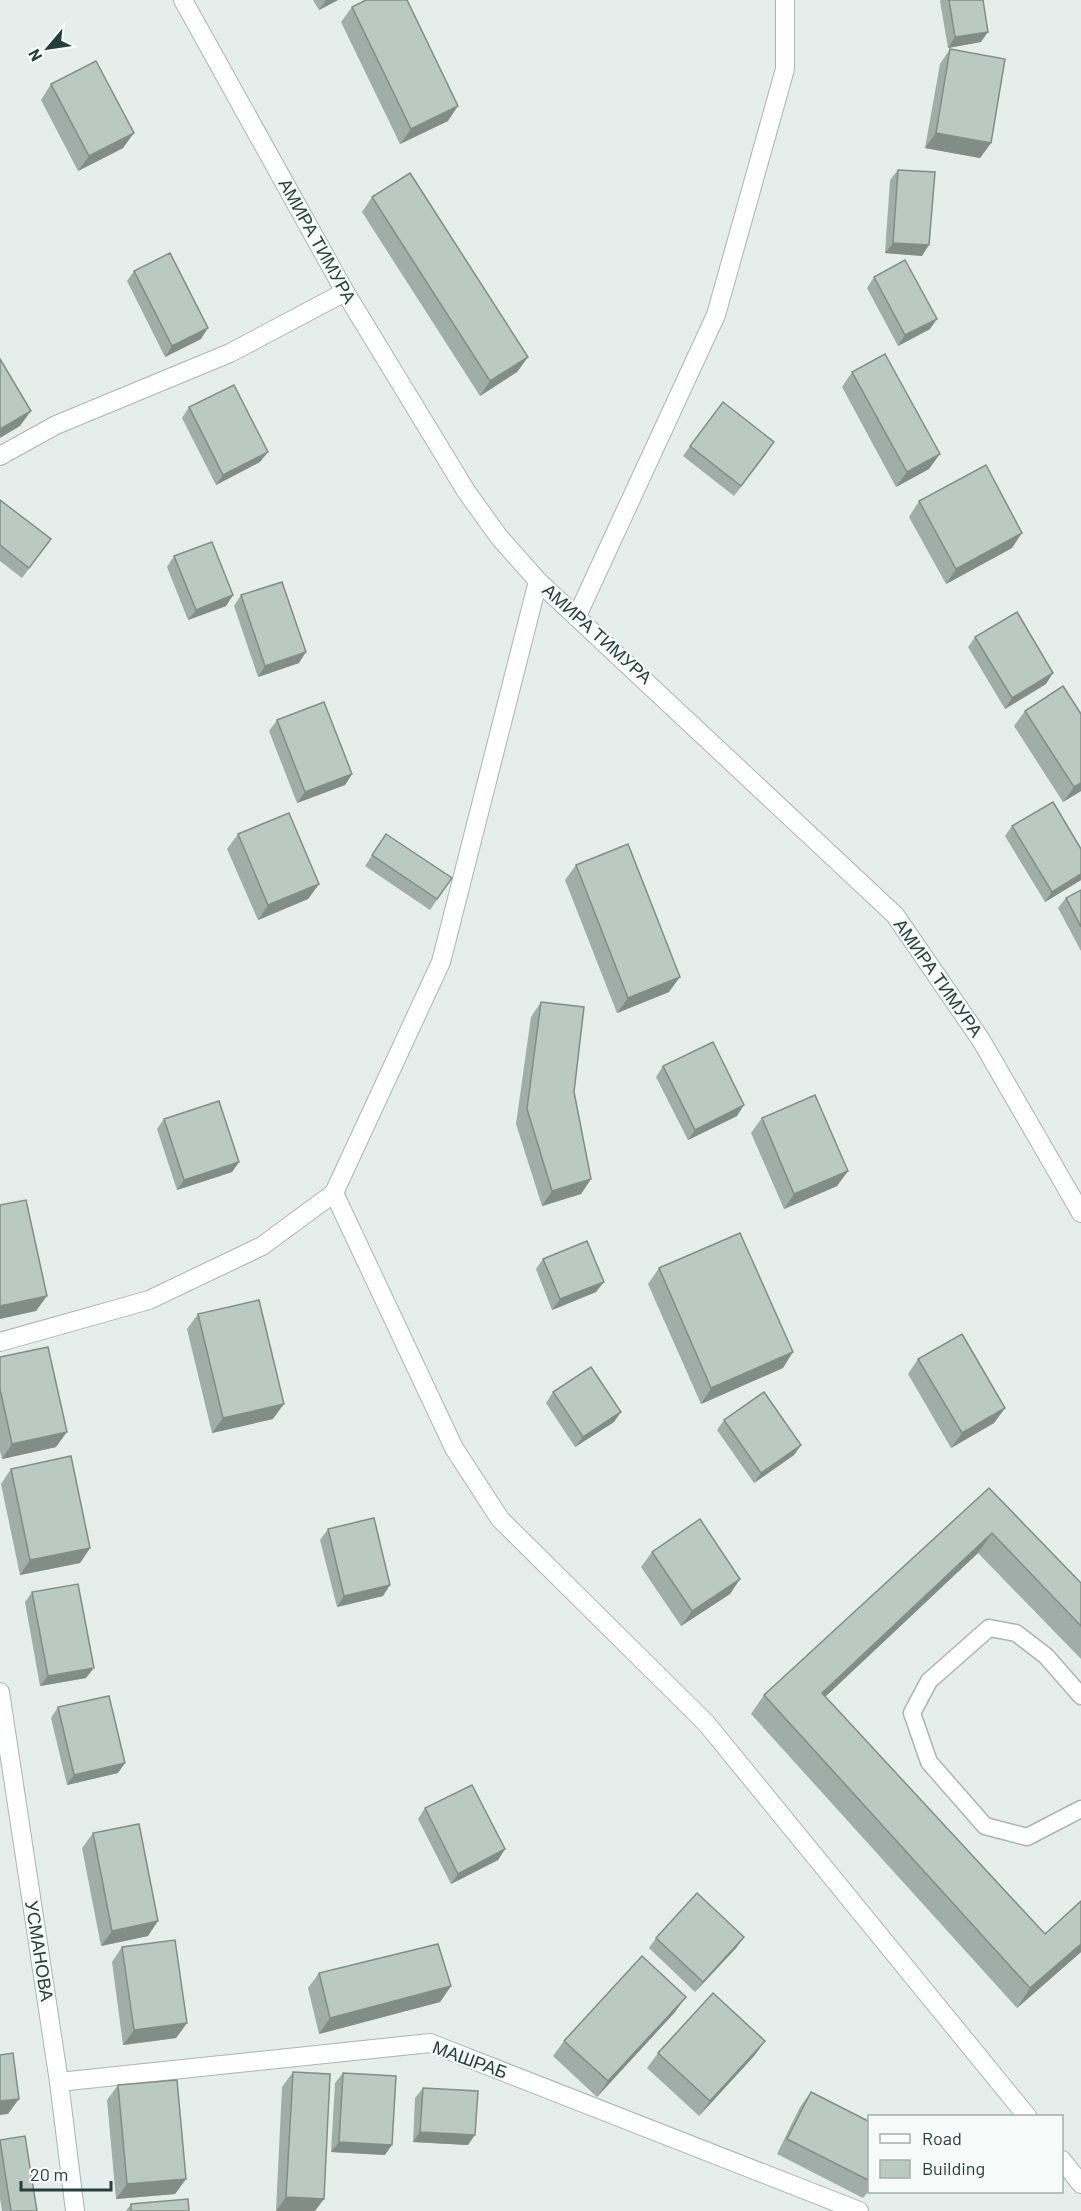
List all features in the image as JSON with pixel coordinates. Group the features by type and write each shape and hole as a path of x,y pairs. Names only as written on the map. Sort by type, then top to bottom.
{"street":[{"name":"АМИРА ТИМУРА","path":"183,0 345,292 466,491 499,537 538,581 895,915 981,1040 1081,1213"},
{"path":"577,616 716,315 785,69 785,0"},
{"path":"0,456 56,425 230,353 345,292"},
{"path":"0,1342 149,1300 262,1246 334,1193 441,962 538,581"},
{"path":"334,1193 454,1448 500,1519 706,1723 1026,2115"},
{"name":"УСМАНОВА","path":"0,1692 59,2082 75,2211"},
{"name":"МАШРАБ","path":"59,2082 430,2043 859,2211"},
{"path":"1063,2161 1081,2184"}],"lane":[{"path":"1081,1696 1046,1656 1016,1633 989,1628 929,1681 912,1713 929,1762 986,1826 1028,1837 1081,1809"}],"building":[{"path":"366,0 407,0 458,106 411,129 352,7"},
{"path":"949,0 983,0 988,32 955,37"},
{"path":"950,49 1005,59 991,143 936,133"},
{"path":"96,61 134,133 89,156 51,84"},
{"path":"898,170 935,172 929,245 893,243"},
{"path":"410,173 528,357 490,381 372,197"},
{"path":"170,253 208,328 172,346 134,271"},
{"path":"905,260 937,319 905,335 874,277"},
{"path":"885,354 940,454 907,472 852,372"},
{"path":"0,359 31,411 0,429"},
{"path":"234,385 268,452 223,475 189,407"},
{"path":"723,402 774,442 741,486 690,446"},
{"path":"986,465 1022,533 956,569 919,501"},
{"path":"0,500 51,539 29,568 0,545"},
{"path":"212,542 233,595 196,610 174,556"},
{"path":"282,582 306,652 265,666 241,595"},
{"path":"1017,612 1053,673 1012,698 975,637"},
{"path":"1063,686 1081,714 1081,783 1074,787 1025,711"},
{"path":"324,702 352,774 305,792 277,720"},
{"path":"1053,802 1081,849 1081,874 1052,892 1012,826"},
{"path":"289,813 319,884 268,905 238,834"},
{"path":"386,834 452,878 437,899 372,855"},
{"path":"628,844 680,977 628,998 576,865"},
{"path":"1081,890 1081,927 1066,898"},
{"path":"541,1002 584,1007 574,1092 591,1179 552,1191 527,1109"},
{"path":"713,1042 744,1105 695,1130 663,1066"},
{"path":"815,1095 848,1171 794,1194 762,1118"},
{"path":"219,1101 239,1162 184,1180 164,1119"},
{"path":"26,1200 47,1296 0,1306 0,1205"},
{"path":"740,1233 793,1352 711,1388 659,1268"},
{"path":"587,1241 604,1282 560,1299 543,1259"},
{"path":"259,1300 284,1404 223,1418 198,1314"},
{"path":"962,1334 1005,1408 962,1433 918,1359"},
{"path":"48,1347 67,1432 12,1444 0,1389 0,1357"},
{"path":"591,1367 621,1412 583,1437 553,1392"},
{"path":"764,1392 801,1445 761,1473 724,1420"},
{"path":"71,1456 90,1548 30,1560 11,1469"},
{"path":"989,1488 1081,1583 1081,1626 992,1533 822,1693 1045,1934 1081,1901 1081,1944 1030,1988 764,1695"},
{"path":"374,1518 390,1585 344,1596 328,1529"},
{"path":"700,1519 740,1579 692,1611 652,1552"},
{"path":"78,1584 94,1668 48,1676 32,1592"},
{"path":"109,1696 125,1763 74,1775 58,1707"},
{"path":"472,1785 505,1849 458,1874 425,1808"},
{"path":"139,1824 158,1921 112,1931 93,1833"},
{"path":"697,1893 744,1937 703,1982 656,1938"},
{"path":"175,1940 187,2023 134,2030 122,1947"},
{"path":"438,1944 451,1986 330,2018 319,1973"},
{"path":"642,1956 686,1997 608,2081 564,2041"},
{"path":"713,1993 765,2041 710,2101 658,2053"},
{"path":"13,2053 19,2099 0,2101 0,2055"},
{"path":"293,2072 330,2074 324,2199 286,2197"},
{"path":"343,2073 396,2076 392,2145 339,2142"},
{"path":"177,2080 186,2179 127,2184 118,2085"},
{"path":"423,2088 478,2091 475,2135 420,2132"},
{"path":"811,2092 868,2121 868,2180 787,2139"},
{"path":"25,2136 37,2211 11,2211 0,2140"},
{"path":"188,2199 189,2211 131,2211 131,2204"}]}
